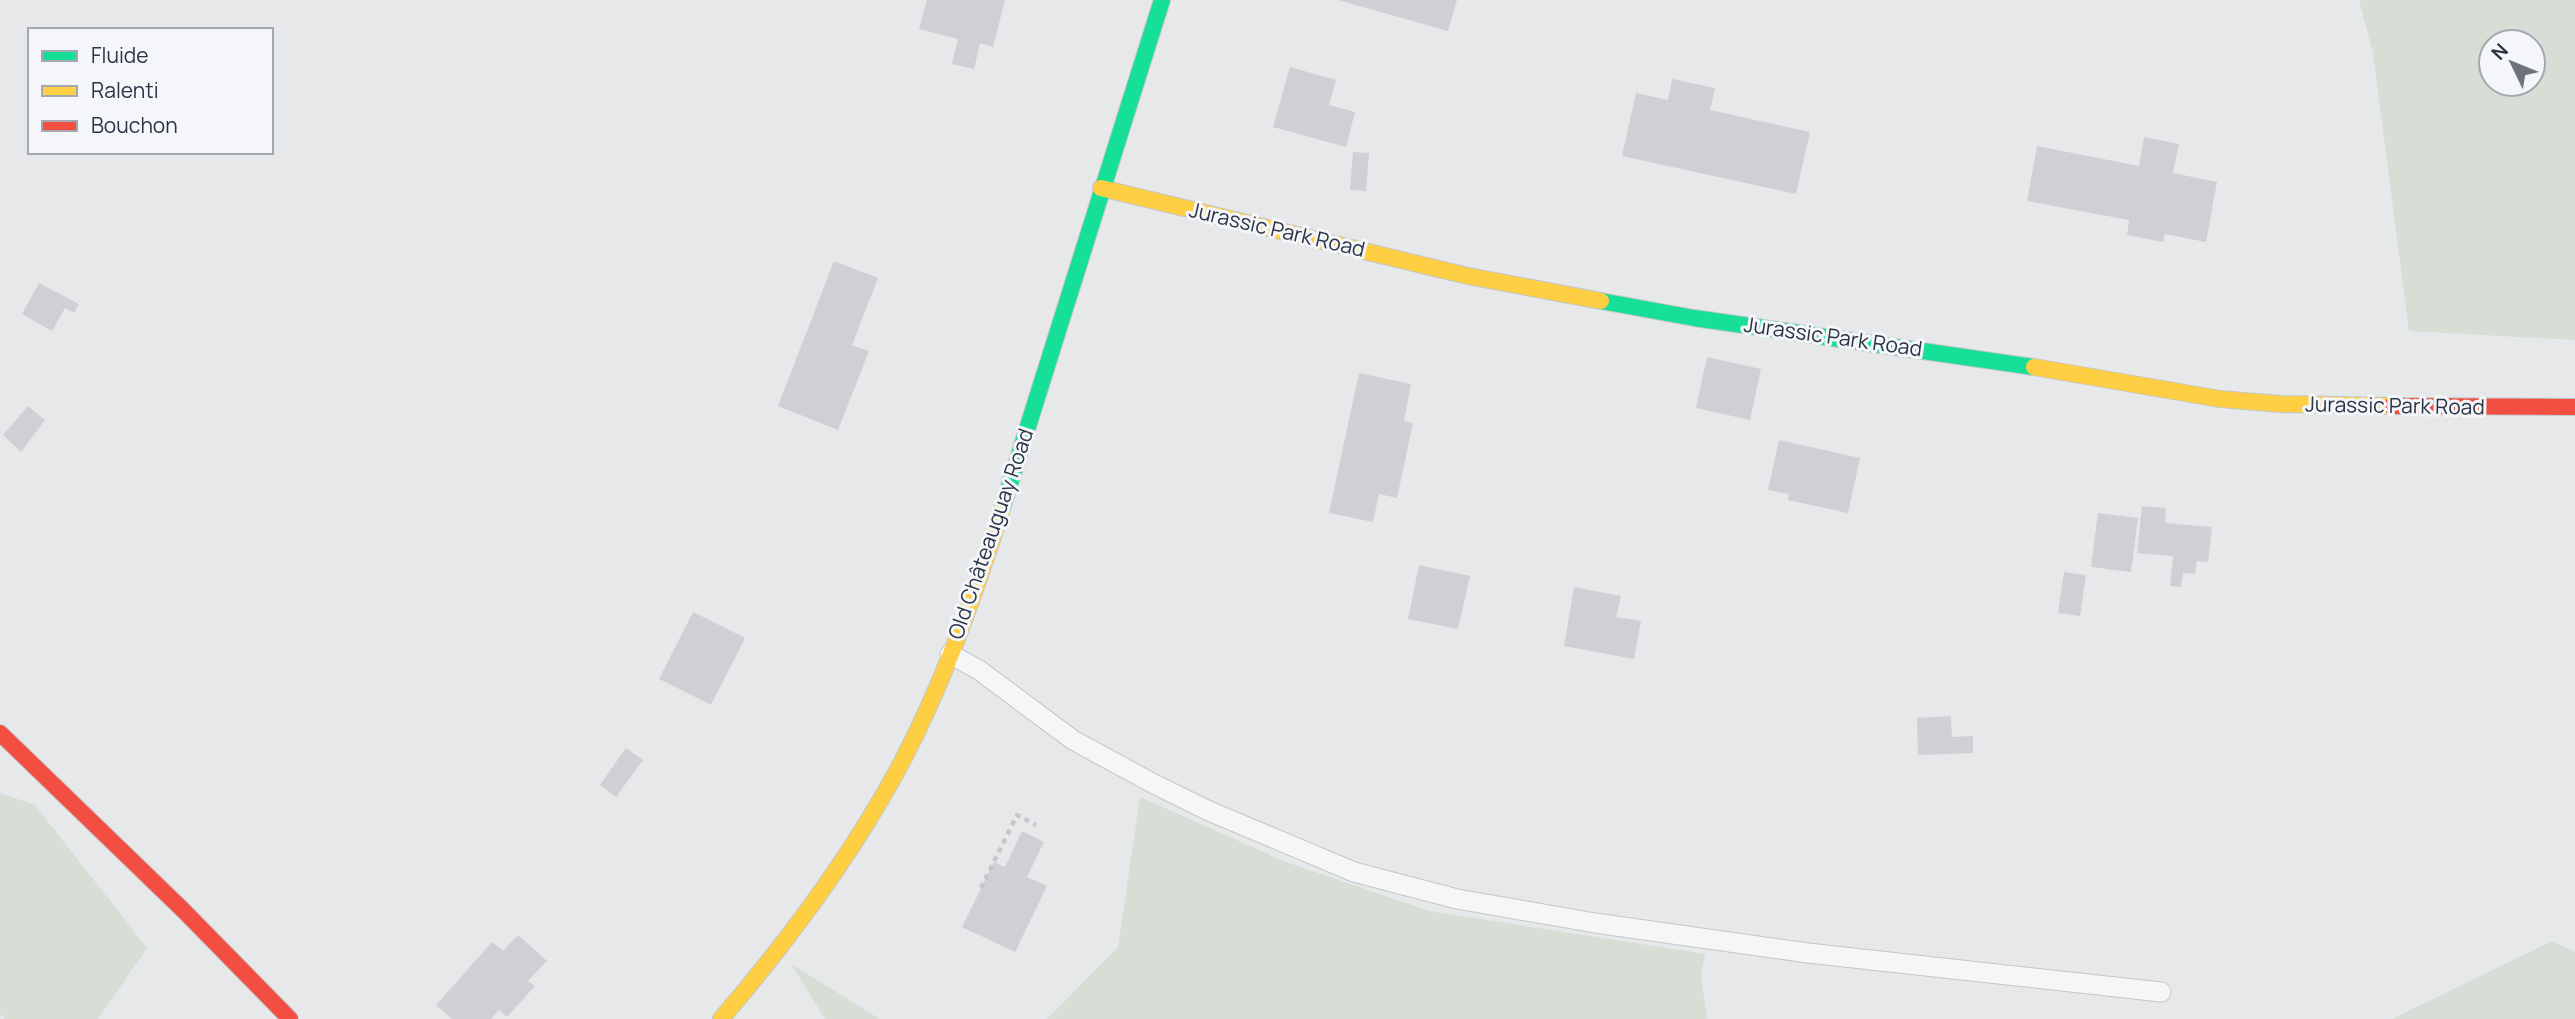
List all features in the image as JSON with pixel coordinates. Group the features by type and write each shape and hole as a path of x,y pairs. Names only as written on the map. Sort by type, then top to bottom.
{"street":[{"name":"Old Châteauguay Road","path":"721,1019 787,940 853,846 920,726 950,654 1021,450 1162,0"},
{"name":"Jurassic Park Road","path":"1101,188 1468,276 1694,318 2065,371 2220,399 2280,404 2575,407"},
{"path":"0,733 183,910 290,1019"}],"lane":[{"path":"950,654 979,670 1073,740 1142,778 1209,811 1354,872 1457,898 1570,919 1808,953 2161,992"}],"path":[{"path":"981,888 1017,816 1036,825"}],"shaded area":[{"path":"2359,0 2575,0 2575,340 2409,331 2373,53"},
{"path":"0,793 35,805 147,948 98,1019 5,1019 0,1014"},
{"path":"1140,797 1283,861 1429,911 1705,954 1701,977 1707,1019 1047,1019 1118,947"},
{"path":"2552,941 2575,952 2575,1019 2392,1019"},
{"path":"791,964 880,1019 825,1019"}],"building":[{"path":"927,0 1005,0 993,47 980,43 974,69 952,64 958,39 919,29"},
{"path":"1338,0 1457,0 1448,31"},
{"path":"1290,67 1336,80 1329,105 1355,112 1346,147 1273,127"},
{"path":"1672,79 1715,88 1710,110 1810,132 1796,194 1622,156 1636,93 1668,100"},
{"path":"2144,137 2179,144 2173,173 2217,182 2206,242 2165,234 2163,242 2127,235 2129,220 2027,201 2037,146 2139,166"},
{"path":"1353,152 1369,153 1366,191 1350,190"},
{"path":"834,261 878,278 852,345 869,351 838,430 778,406"},
{"path":"39,283 79,304 74,313 65,308 52,331 22,314"},
{"path":"1707,357 1761,369 1750,420 1696,408"},
{"path":"1359,373 1411,384 1404,421 1413,423 1397,498 1379,494 1373,522 1329,513"},
{"path":"28,406 45,420 21,452 3,435"},
{"path":"1779,440 1860,458 1848,513 1788,500 1789,494 1768,490"},
{"path":"2142,506 2166,508 2165,523 2212,527 2208,562 2197,561 2195,574 2183,573 2181,587 2170,586 2173,556 2137,553"},
{"path":"2098,513 2138,518 2131,572 2091,567"},
{"path":"1419,565 1470,576 1458,629 1408,619"},
{"path":"2064,572 2086,575 2080,616 2058,613"},
{"path":"1574,587 1621,596 1616,617 1641,621 1634,659 1564,646"},
{"path":"693,612 745,638 711,705 659,679"},
{"path":"1951,716 1952,737 1973,736 1973,753 1918,755 1917,718"},
{"path":"626,748 643,760 616,797 600,785"},
{"path":"1022,831 1044,842 1027,877 1047,886 1015,952 962,927 994,862 1005,867"},
{"path":"518,935 547,961 528,981 535,986 507,1017 499,1010 491,1019 452,1019 436,1005 492,942 503,951"}],"traffic: fast":[{"path":"1002,509 1162,0"},
{"path":"1601,301 1694,318 2034,367"}],"traffic: slow":[{"path":"1101,188 1468,276 1601,301"},
{"path":"2034,367 2220,399 2281,404 2391,406"},
{"path":"721,1019 815,900 858,837 897,771 956,643 1002,509"}],"traffic: jam":[{"path":"2391,406 2575,407"},
{"path":"0,733 183,910 290,1019"}]}
